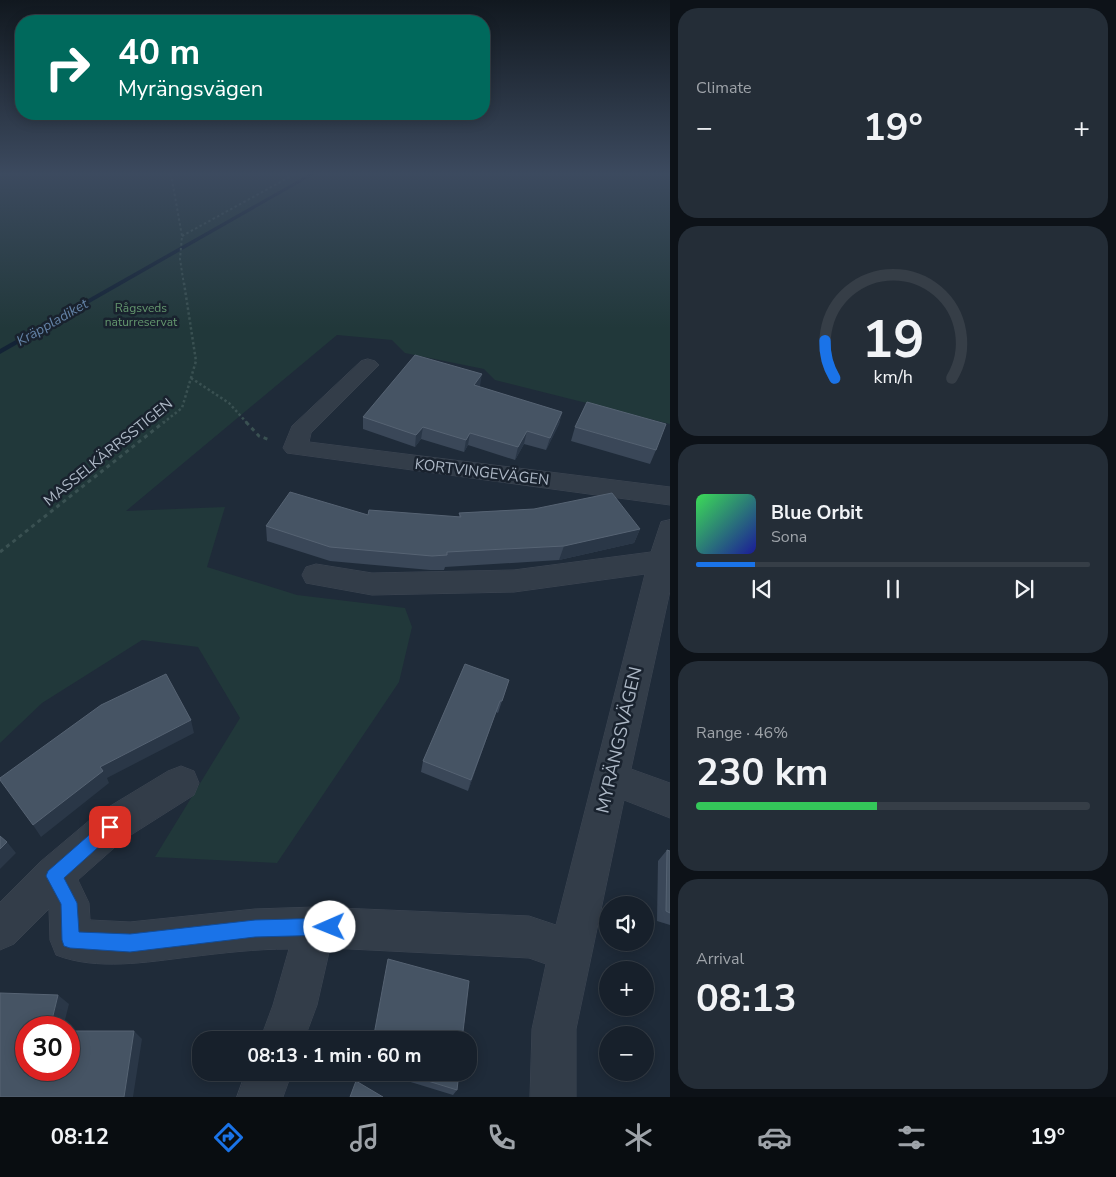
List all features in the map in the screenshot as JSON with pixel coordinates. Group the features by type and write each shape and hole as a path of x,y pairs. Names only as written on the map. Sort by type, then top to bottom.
{"street":[{"path":"295,448 300,431 368,365"},
{"name":"KORTVINGEVÄGEN","path":"295,448 670,496"},
{"path":"316,575 372,584 514,581 666,545"},
{"name":"MYRÄNGSVÄGEN","path":"553,1097 554,1029 610,778 658,624 666,545"},
{"path":"610,778 670,801"},
{"path":"0,930 54,876 110,827 181,783"},
{"path":"54,876 69,903 70,940 130,943 255,929 315,927 529,937 570,951"},
{"path":"285,1031 295,1005 315,927"},
{"path":"260,1097 266,1081"}],"path":[{"path":"180,225 182,236 202,225"},
{"name":"MASSELKÄRRSSTIGEN","path":"0,552 182,408 196,361 180,259 182,236"},
{"path":"191,378 229,403 259,436 295,448"}],"green space":[{"name":"Rågsveds naturreservat","path":"0,225 670,225 670,424 495,380 484,369 405,353 392,340 337,335 126,511 225,507 207,567 297,595 405,608 412,627 399,682 277,863 155,857 240,718 198,647 142,640 42,703 0,743"}],"building":[{"path":"415,355 482,374 474,385 562,412 550,438 527,431 518,447 470,433 466,440 423,427 416,435 363,417"},
{"path":"587,402 666,424 656,450 575,427"},
{"path":"290,492 368,515 369,510 461,517 459,513 534,509 612,493 640,529 564,546 447,552 447,555 432,556 330,547 266,526"},
{"path":"465,664 509,680 471,780 423,761"},
{"path":"166,674 191,720 100,767 103,771 33,825 0,778 101,705"},
{"path":"0,836 7,842 0,849"},
{"path":"667,850 670,851 670,913 666,911"},
{"path":"388,959 469,981 463,1031 375,1031"},
{"path":"0,993 58,995 53,1016 15,1016 15,1081 80,1081 80,1031 134,1031 124,1097 0,1097"},
{"path":"356,1081 383,1097 350,1097"},
{"path":"428,1081 458,1081 457,1090"}],"waterway":[{"name":"Kräppladiket","path":"0,352 223,225"}],"route":[{"path":"110,827 54,876 69,903 70,940 130,943 255,929 330,927"}]}
